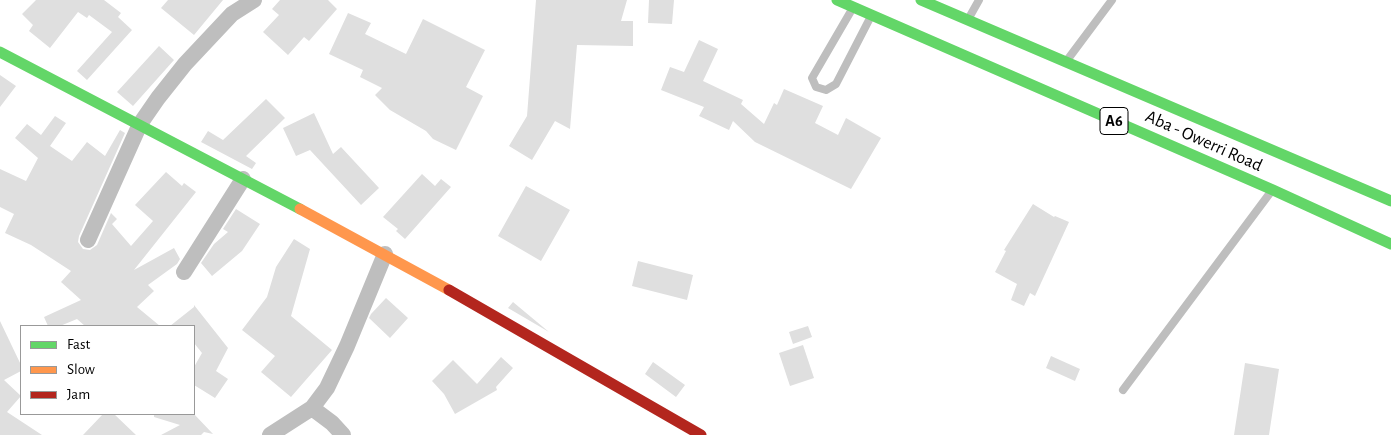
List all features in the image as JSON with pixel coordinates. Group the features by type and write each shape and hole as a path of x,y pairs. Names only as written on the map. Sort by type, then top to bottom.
{"main road":[{"name":"Aba - Owerri Road","path":"837,0 1136,126 1391,244"},
{"name":"Aba - Owerri Road","path":"921,0 1066,63 1148,103 1391,202"},
{"path":"0,52 385,254 701,435"}],"street":[{"path":"88,240 140,124 185,64 232,14 254,0"},
{"path":"184,272 243,179"},
{"path":"270,435 312,408 327,388 347,346 385,254"},
{"path":"312,408 332,423 343,435"}],"lane":[{"path":"968,20 979,0"},
{"path":"1066,63 1112,0"},
{"path":"853,7 812,78 816,87 826,90 836,84 872,15"},
{"path":"1123,390 1273,190"}],"building":[{"path":"36,0 104,0 121,13 118,17 132,30 87,80 77,71 112,32 89,15 87,18 78,12 50,48 29,31 33,25 22,14"},
{"path":"168,0 223,0 194,35 161,8"},
{"path":"280,0 328,0 337,9 309,41 304,37 288,55 263,32 279,15 272,9"},
{"path":"536,0 627,0 621,21 633,21 633,46 577,45 570,129 555,121 532,160 509,146 527,116"},
{"path":"649,0 674,0 672,24 648,23"},
{"path":"348,13 371,23 365,34 406,54 423,19 485,50 466,87 483,96 456,150 433,139 426,131 390,110 375,95 382,88 360,77 363,70 329,54"},
{"path":"699,40 718,49 703,81 743,100 741,104 764,124 774,103 777,105 784,89 823,106 815,123 838,135 846,118 881,138 851,189 755,142 733,121 729,130 699,116 704,107 661,90 670,67 684,72"},
{"path":"159,46 174,60 133,106 117,92"},
{"path":"0,75 16,86 0,107"},
{"path":"266,99 285,118 246,156 256,163 252,169 201,142 208,131 223,140"},
{"path":"314,113 333,154 341,147 379,188 361,205 310,150 296,156 283,128"},
{"path":"55,116 66,123 50,146 72,161 87,142 105,156 120,130 125,133 79,236 78,242 83,249 90,250 97,245 111,213 117,219 112,224 131,246 153,221 135,205 166,172 182,186 184,183 196,192 134,270 174,248 180,259 177,264 148,285 154,291 137,307 159,325 84,325 77,319 62,325 48,325 44,317 81,300 61,282 71,271 31,245 5,233 14,214 0,207 0,169 26,181 38,158 15,138 27,124 41,135"},
{"path":"422,174 435,186 441,179 451,187 405,239 396,231 398,229 383,217"},
{"path":"526,186 570,210 541,261 498,236"},
{"path":"1033,204 1054,217 1069,222 1035,296 1030,293 1024,306 1011,300 1017,284 995,272 1006,251 1004,250"},
{"path":"236,209 260,224 242,251 212,276 201,263 214,244 228,232 223,229"},
{"path":"294,239 310,249 291,316 332,350 291,397 261,372 275,356 242,330 267,297 276,267"},
{"path":"638,261 693,275 687,300 632,286"},
{"path":"386,298 408,318 390,338 369,318"},
{"path":"513,302 549,332 508,308"},
{"path":"194,305 228,348 216,371 228,379 215,398 195,386 195,365 202,353 195,344 195,325 171,325 194,307"},
{"path":"0,321 20,363 20,372 4,380 20,395 7,412 42,435 0,435"},
{"path":"808,326 812,337 793,344 789,332"},
{"path":"803,345 814,378 790,386 779,353"},
{"path":"1051,356 1080,369 1075,381 1046,368"},
{"path":"501,357 513,368 496,387 497,390 455,414 444,394 432,381 453,360 477,384"},
{"path":"653,362 685,385 676,397 645,374"},
{"path":"1245,363 1279,369 1269,435 1234,435"},
{"path":"102,415 115,415 136,435 83,435"},
{"path":"154,415 195,415 213,434 204,432 201,435 161,435 180,425 154,417"}],"traffic: fast":[{"path":"837,0 1273,190 1391,244"},
{"path":"921,0 1391,201"},
{"path":"0,52 300,209"}],"traffic: slow":[{"path":"300,209 449,290"}],"traffic: jam":[{"path":"449,290 701,435"}]}
